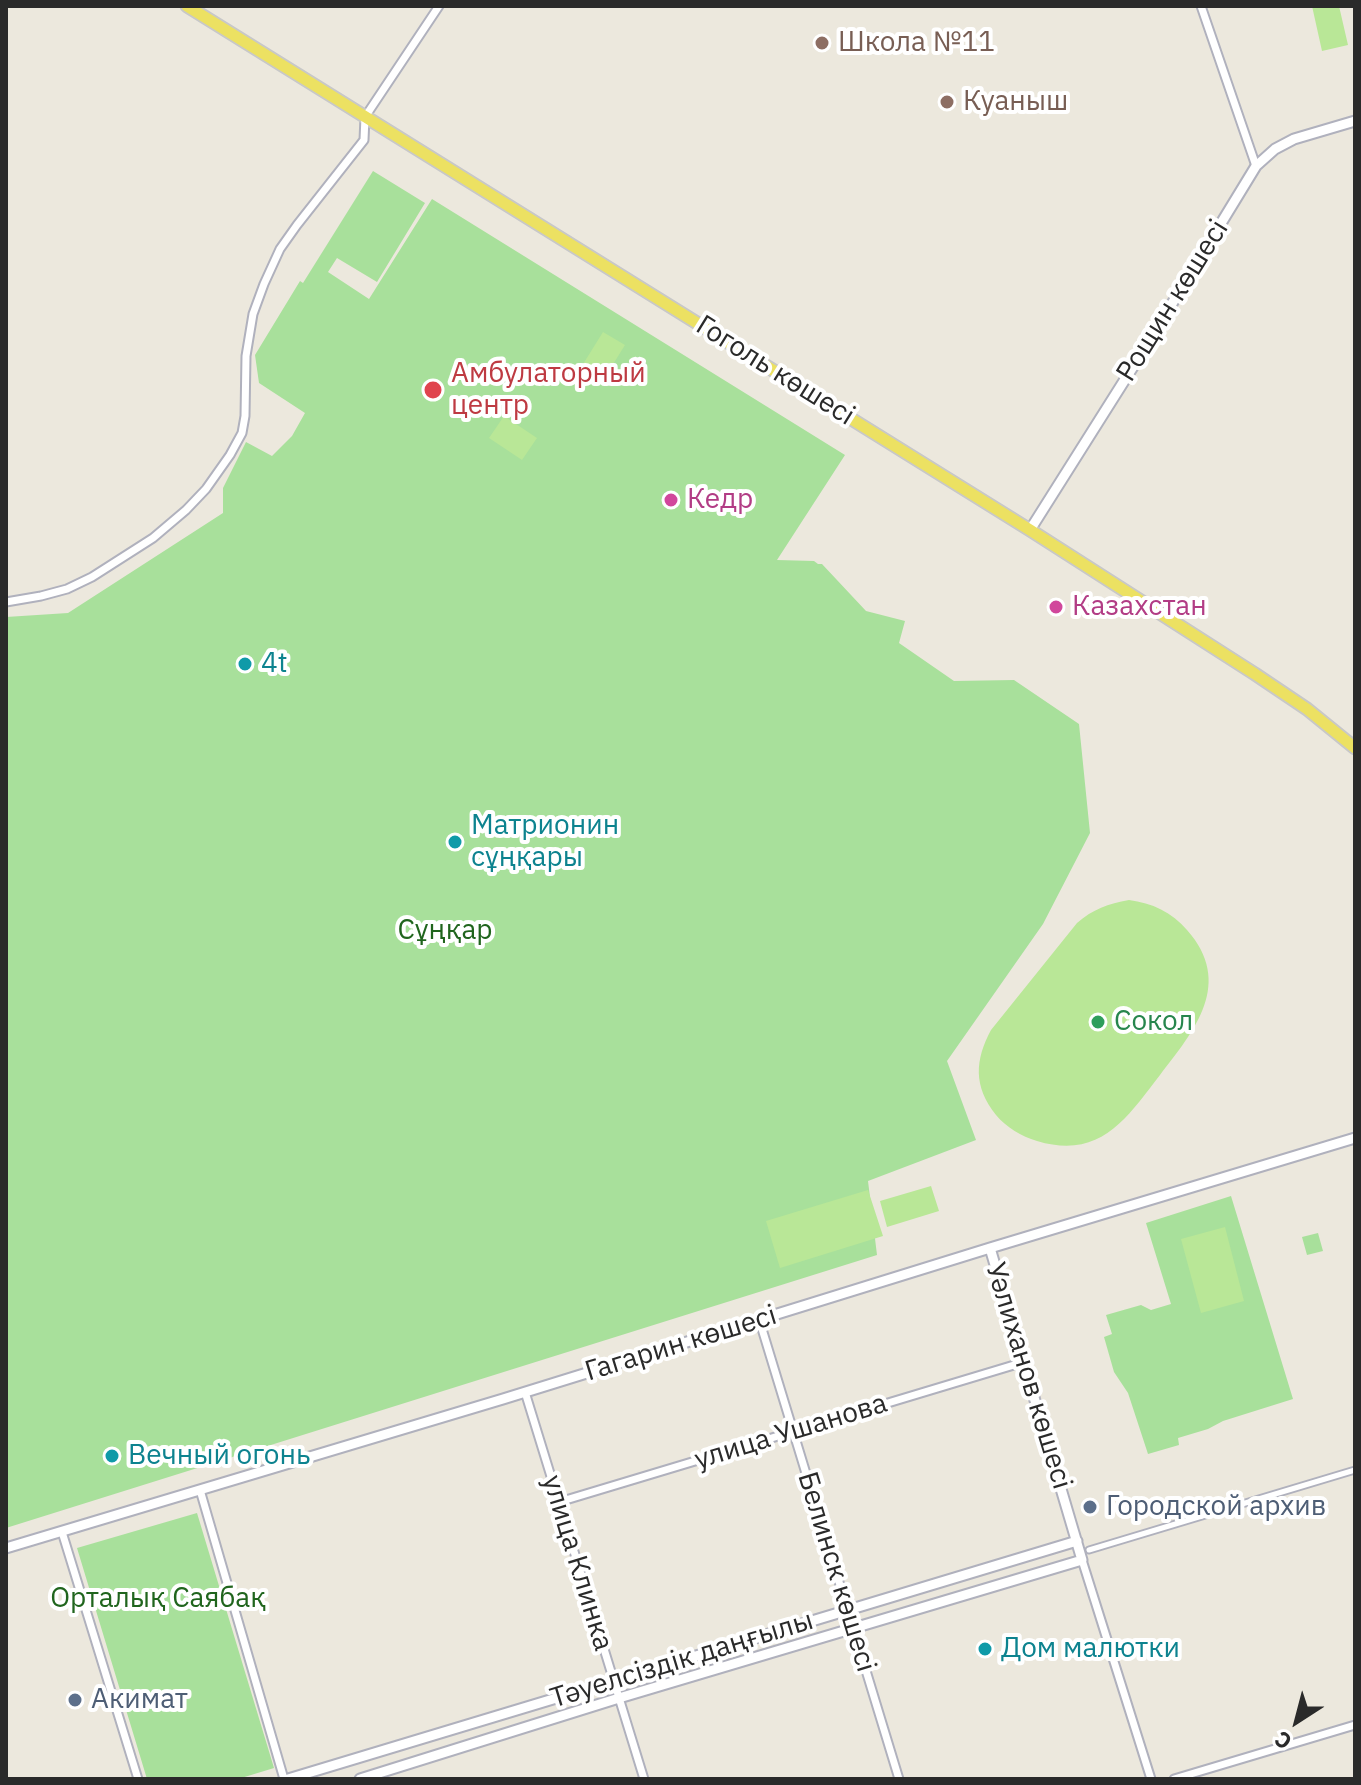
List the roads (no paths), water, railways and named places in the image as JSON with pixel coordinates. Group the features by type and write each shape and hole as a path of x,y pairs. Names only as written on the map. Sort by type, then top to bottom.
{"main road":[{"name":"Гоголь көшесі","path":"187,6 1030,530 1255,674 1307,709 1355,748"}],"street":[{"path":"6,602 67,589 92,577 153,538 206,489 242,433 246,356 253,314 280,249 364,140 365,117 439,6"},
{"path":"1201,6 1256,166"},
{"name":"Рощин көшесі","path":"1030,530 1256,166 1275,149 1294,139 1355,121"},
{"name":"Гагарин көшесі","path":"6,1548 1355,1138"},
{"name":"Уәлиханов көшесі","path":"990,1248 1082,1560 1151,1779"},
{"name":"Белинск көшесі","path":"759,1319 899,1779"},
{"name":"улица Ушанова","path":"559,1502 1024,1362"},
{"name":"улица Клинка","path":"525,1392 644,1779"},
{"path":"1089,1550 1355,1470"},
{"path":"200,1490 286,1779"},
{"path":"62,1532 138,1779"},
{"name":"Тәуелсіздік даңғылы","path":"286,1779 1077,1541"},
{"name":"Тәуелсіздік даңғылы","path":"360,1779 1082,1560"},
{"path":"1174,1779 1355,1725"}],"place":[{"name":"Школа №11","path":"822,43"},
{"name":"Куаныш","path":"947,102"},
{"name":"Амбулаторный центр","path":"433,390"},
{"name":"Кедр","path":"671,500"},
{"name":"Казахстан","path":"1056,607"},
{"name":"4t","path":"245,664"},
{"name":"Матрионин сұңқары","path":"455,842"},
{"name":"Сокол","path":"1098,1022"},
{"name":"Вечный огонь","path":"112,1456"},
{"name":"Городской архив","path":"1090,1507"},
{"name":"Дом малютки","path":"985,1649"},
{"name":"Акимат","path":"75,1700"}],"park label":[{"name":"Сұңқар","path":"445,931"},
{"name":"Орталық Саябақ","path":"158,1599"}]}
